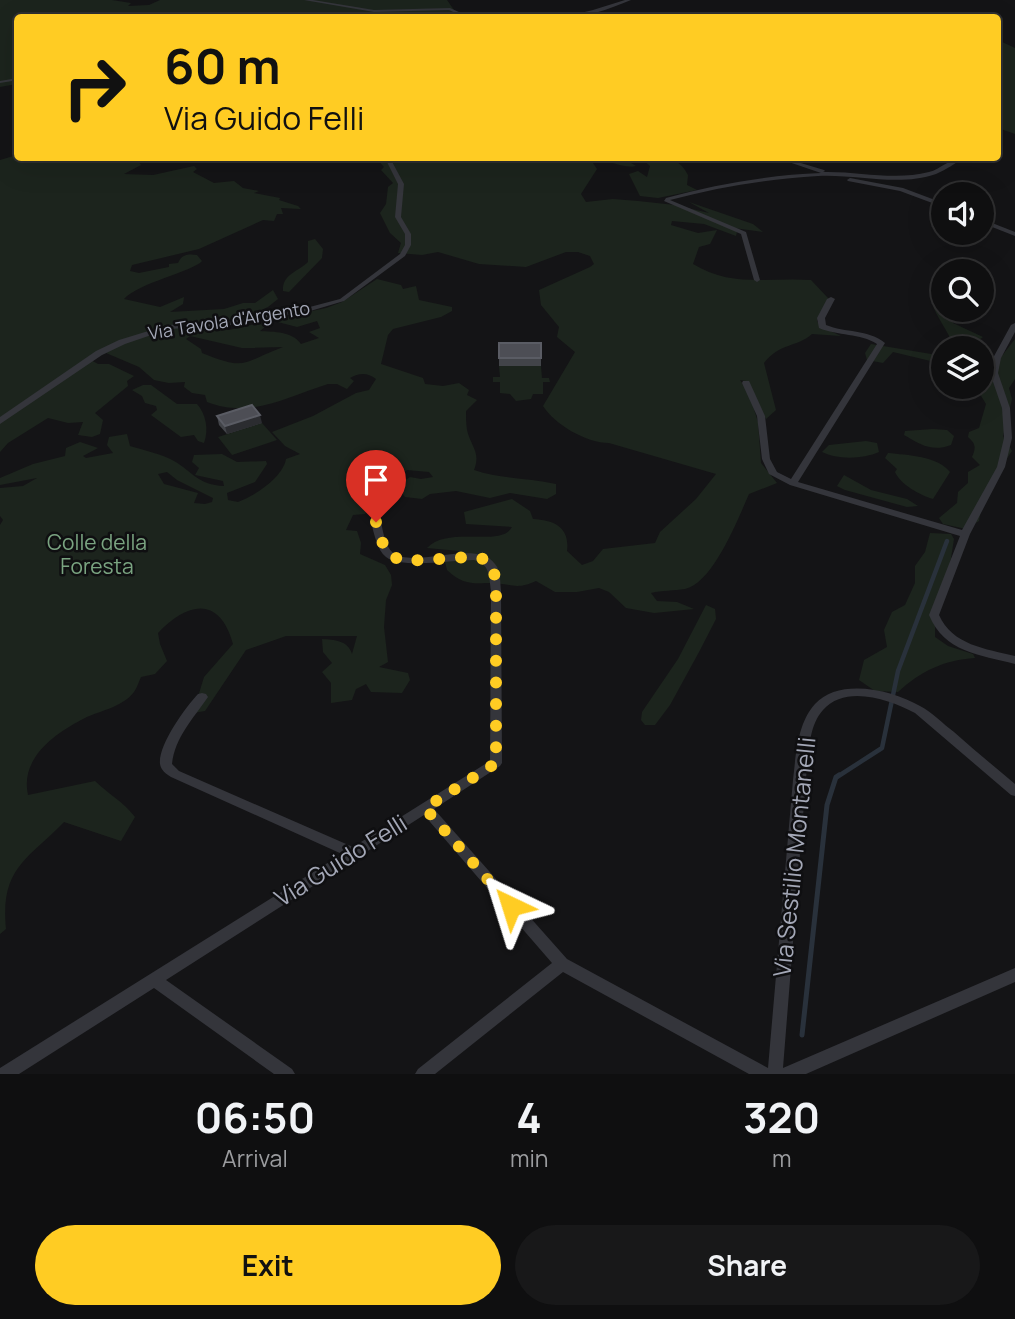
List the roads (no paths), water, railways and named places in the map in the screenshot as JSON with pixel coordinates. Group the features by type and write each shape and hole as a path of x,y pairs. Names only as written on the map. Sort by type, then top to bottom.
{"street":[{"path":"306,0 374,11 450,9 461,14"},
{"path":"577,14 629,0"},
{"name":"Via Tavola d'Argento","path":"0,421 99,353 122,342 168,327 232,323 307,310 342,300 403,255 408,245 408,234 398,217 401,184 390,161"},
{"path":"790,161 828,173 901,189 931,200"},
{"path":"757,280 744,233 667,201 668,199 745,183 828,173 901,178 933,173 955,161"},
{"path":"994,226 1015,234"},
{"path":"793,483 881,343 873,338 839,333 822,326 821,318 831,299"},
{"path":"1015,325 997,358 994,373 1006,408 1008,438 1001,467 965,534 934,614 937,625 951,640 1015,660"},
{"path":"746,383 761,416 769,469 780,478 965,534"},
{"name":"Via Guido Felli","path":"5,1074 496,763 496,616 492,565 474,557 399,559 387,551 376,522"},
{"name":"Via Sestilio Montanelli","path":"775,1074 791,874 807,730 818,708 825,701 850,693 870,693 904,702 919,710 1015,791"},
{"path":"202,697 191,708 166,757 166,766 175,774 353,853"},
{"path":"425,808 562,964 764,1074"},
{"path":"424,1074 562,964"},
{"path":"788,1074 1015,975"},
{"path":"153,979 288,1074"}],"waterway":[{"path":"837,777 882,748 898,671 947,541"},
{"path":"802,1035 827,805 839,775"}],"park label":[{"name":"Colle della Foresta","path":"97,555"}]}
